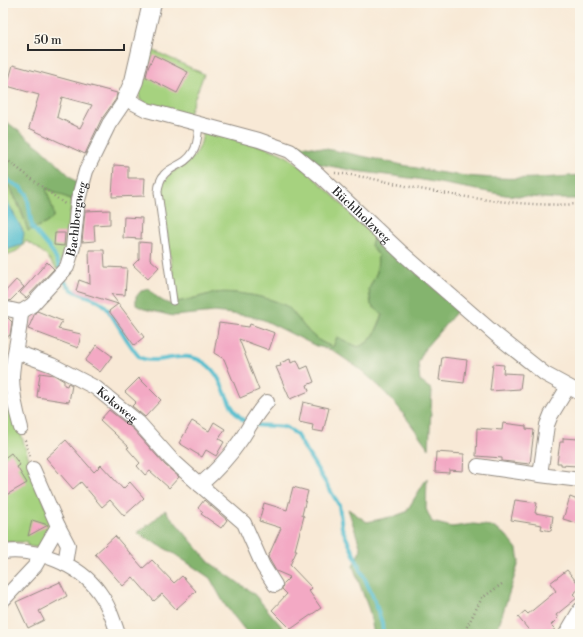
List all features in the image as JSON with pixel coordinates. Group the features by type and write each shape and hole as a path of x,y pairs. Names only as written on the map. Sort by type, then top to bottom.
{"street":[{"name":"Bachlbergweg","path":"21,312 32,305 59,278 70,259 73,247 78,200 86,171 109,124 126,99 134,81 152,3"},
{"name":"Büchlholzweg","path":"126,99 147,110 278,146 296,156 319,174 402,253 495,334 546,374 574,390 551,415 547,425 540,475"},
{"path":"3,308 21,312 12,376 13,391 21,428"},
{"name":"Kokoweg","path":"16,352 52,365 96,388 139,423 171,459 244,523 263,566 275,585"},
{"path":"200,485 227,457 267,402"},
{"path":"478,466 580,480"},
{"path":"33,468 58,526 68,545 64,564"},
{"path":"3,600 35,566 58,526"},
{"path":"3,552 41,556 64,564 81,573 100,593 109,610 118,634"},
{"path":"566,634 580,610"}],"lane":[{"path":"173,301 158,183 162,175 195,151 199,124"}],"path":[{"path":"3,157 59,200"},
{"path":"319,174 331,172 348,174 426,190 487,199 551,205 580,204"},
{"path":"21,428 33,468"},
{"path":"463,634 482,598 502,584"}],"green space":[{"path":"146,47 204,74 188,116 154,107 140,100 139,93"},
{"path":"3,119 42,149 77,183 72,200 46,188 54,216 47,223 28,231 22,212 12,191 3,180"},
{"path":"203,132 268,148 286,156 320,183 374,237 371,245 378,255 377,272 369,289 371,305 383,314 372,338 358,347 337,337 333,347 325,344 313,336 290,309 276,301 266,298 223,292 177,302 161,194 163,185 171,173 194,157 200,146"},
{"path":"287,144 344,152 437,172 473,177 544,178 580,175 580,199 556,199 505,195 417,179 356,171 314,163"},
{"path":"3,180 18,204 28,231 53,210 45,187 72,200 66,253 57,270 44,254 26,241 22,247 16,251 3,255"},
{"path":"374,237 459,309 425,348 418,363 420,381 432,390 429,449 399,408 380,387 361,370 332,350 316,346 264,320 249,316 215,312 173,316 144,309 136,305 136,297 141,291 149,289 154,295 166,303 174,305 177,302 223,292 266,298 276,301 290,309 313,336 325,344 333,347 337,337 358,347 364,345 372,338 383,315 371,305 369,289 377,272 378,255 371,245"},
{"path":"3,384 9,388 28,457 53,525 40,548 27,546 27,542 3,542"},
{"path":"427,478 426,509 432,522 452,527 473,524 491,526 506,535 517,549 519,562 496,634 374,634 369,610 353,566 361,549 348,509 367,522 406,512"},
{"path":"165,510 209,562 254,594 288,634 248,634 225,605 210,578 173,553 137,533"}],"water":[{"path":"3,193 24,233 22,245 3,251"}],"building":[{"path":"154,55 188,72 177,93 146,77"},
{"path":"13,65 117,93 116,99 101,120 85,154 29,128 39,95 7,86","holes":["62,97 92,105 80,128 57,117"]},
{"path":"114,165 128,166 128,178 145,178 144,196 112,197"},
{"path":"110,210 110,224 94,225 95,241 82,242 85,211"},
{"path":"124,217 142,218 141,239 123,238"},
{"path":"55,233 65,233 64,246 54,245"},
{"path":"139,242 151,243 150,259 159,267 148,279 133,265 139,259"},
{"path":"89,250 104,250 105,267 127,268 125,295 111,294 144,337 134,345 109,311 118,304 76,291 79,280 90,284"},
{"path":"47,262 54,269 26,298 20,293"},
{"path":"16,280 24,287 10,301 3,300 3,294"},
{"path":"37,311 62,321 58,329 81,334 78,348 28,329"},
{"path":"3,317 8,318 12,322 10,335 3,340"},
{"path":"219,323 249,327 250,324 275,333 269,350 239,339 259,390 240,398 224,359 214,353"},
{"path":"97,345 112,356 100,372 85,361"},
{"path":"442,357 467,360 464,383 439,380"},
{"path":"290,359 291,363 297,360 301,369 308,366 314,382 307,385 309,391 290,399 276,367 281,366 280,363"},
{"path":"493,364 504,365 503,373 522,374 520,389 490,391"},
{"path":"40,373 54,375 64,381 64,385 67,386 68,383 72,385 69,402 37,397"},
{"path":"139,378 161,400 145,417 132,406 136,402 125,392"},
{"path":"303,402 329,408 323,432 312,430 313,425 299,422"},
{"path":"109,410 133,429 165,465 179,477 169,488 150,471 145,475 137,466 140,463 127,448 129,447 100,420"},
{"path":"192,421 209,431 214,422 225,429 219,439 224,442 216,456 206,450 202,457 179,443"},
{"path":"503,423 526,426 526,429 534,430 530,464 502,461 502,458 476,456 477,428 502,430"},
{"path":"563,438 579,439 577,466 561,465 561,463 557,463 560,442 563,442"},
{"path":"66,440 94,472 101,465 123,489 130,482 144,498 124,516 110,500 102,507 81,482 73,489 46,458"},
{"path":"436,452 464,454 463,471 449,470 449,473 435,472"},
{"path":"11,453 20,465 17,467 27,483 3,497 3,459"},
{"path":"293,487 308,491 302,515 304,516 295,550 297,550 290,565 312,588 309,591 321,608 291,629 272,610 287,594 282,589 283,584 290,577 276,571 268,557 281,528 259,521 264,503 287,510"},
{"path":"570,497 580,501 580,524 563,519"},
{"path":"204,500 227,520 221,528 201,514 203,512 198,508"},
{"path":"515,500 537,503 535,513 553,516 551,531 541,529 542,525 511,520"},
{"path":"32,520 48,525 28,536"},
{"path":"115,536 143,568 152,560 174,583 182,576 196,591 176,609 162,594 154,601 133,577 123,586 95,554"},
{"path":"567,570 580,586 580,588 573,594 577,598 556,615 558,618 551,625 555,629 548,634 532,634 518,617 525,611 528,614 556,591 550,583"},
{"path":"60,582 67,596 39,611 44,620 28,628 16,602"}],"waterway":[{"path":"3,172 10,182 20,187 27,194 32,227 52,251 61,269"},
{"path":"63,275 69,288 94,298 105,306 134,350 141,358 149,360 181,357 197,359 206,364 217,376 231,406 242,419 257,425 285,427 296,434 339,505 342,528 374,599 382,623 383,634"}]}
